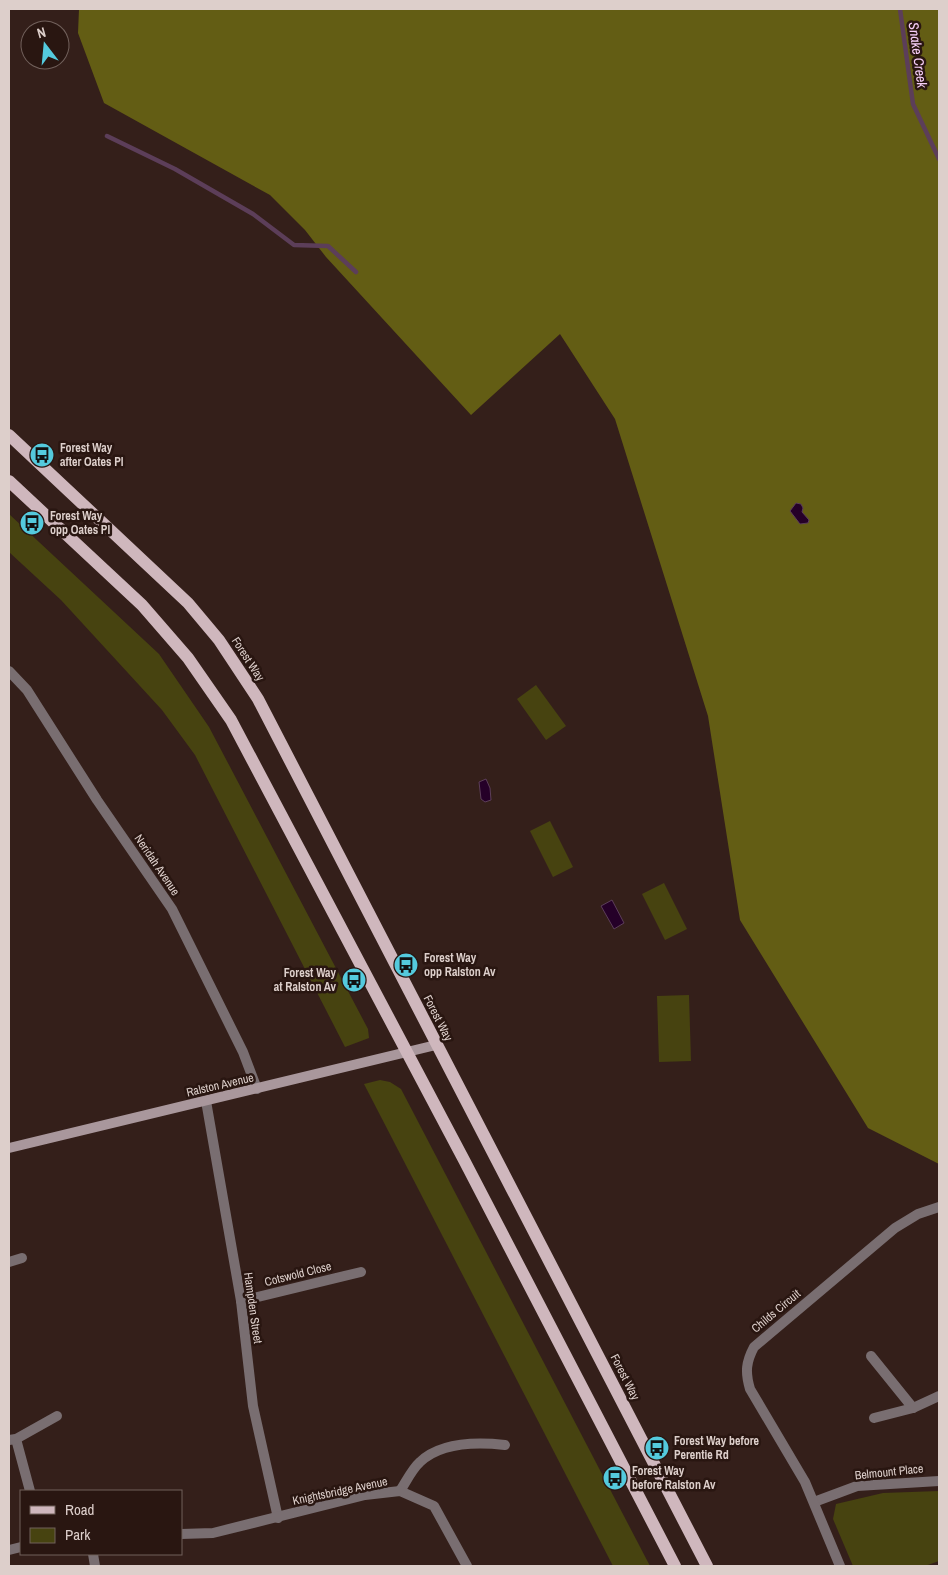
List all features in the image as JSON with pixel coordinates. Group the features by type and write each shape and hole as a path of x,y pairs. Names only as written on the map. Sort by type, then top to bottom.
{"main road":[{"name":"Forest Way","path":"9,435 143,558 188,603 219,640 258,699 707,1566"},
{"path":"9,481 142,605 188,658 236,729 675,1566"}],"street":[{"name":"Neridah Avenue","path":"9,671 33,698 98,800 172,909 243,1052 257,1089"},
{"name":"Ralston Avenue","path":"9,1148 436,1045"},
{"name":"Hampden Street","path":"206,1101 241,1301 253,1406 278,1518"},
{"name":"Childs Circuit","path":"840,1566 805,1482 750,1389 746,1376 747,1360 754,1347 895,1228 918,1214 939,1207"},
{"path":"9,1262 22,1258"},
{"name":"Cotswold Close","path":"241,1301 361,1272"},
{"path":"871,1356 913,1408"},
{"path":"874,1418 913,1408 939,1396"},
{"path":"30,1490 12,1439 57,1416"},
{"path":"400,1491 420,1462 448,1447 485,1443 505,1445"},
{"name":"Belmount Place","path":"814,1502 857,1486 939,1481"},
{"name":"Knightsbridge Avenue","path":"182,1534 213,1533 365,1495 400,1491 434,1506 467,1566"}],"green space":[{"path":"9,514 159,654 209,727 368,1029 369,1038 345,1047 195,755 162,710 61,600 9,552"},
{"path":"536,685 566,726 546,740 517,699"},
{"path":"550,821 573,867 553,877 530,831"},
{"path":"664,883 687,929 665,940 642,894"},
{"path":"689,995 691,1061 659,1062 657,996"},
{"path":"380,1080 390,1082 401,1089 650,1566 613,1566 364,1084"},
{"path":"939,1491 939,1561 925,1566 853,1566 833,1519 836,1504 883,1493"}],"shaded area":[{"path":"79,9 939,9 939,1164 868,1128 740,920 708,716 615,419 560,334 471,415 326,257 305,230 270,195 104,103 78,33"},
{"path":"796,503 801,504 802,512 809,520 808,523 800,524 790,511"},
{"path":"486,779 490,788 491,800 485,802 481,799 479,782"},
{"path":"612,900 624,923 614,929 601,906"}],"waterway":[{"name":"Snake Creek","path":"900,9 913,104 939,159"},
{"path":"107,136 175,169 253,214 294,245 328,246 356,272"}],"place":[{"name":"Forest Way after Oates Pl","path":"42,455"},
{"name":"Forest Way opp Oates Pl","path":"32,523"},
{"name":"Forest Way opp Ralston Av","path":"406,965"},
{"name":"Forest Way at Ralston Av","path":"354,980"},
{"name":"Forest Way before Perentie Rd","path":"657,1448"},
{"name":"Forest Way before Ralston Av","path":"615,1478"}]}
